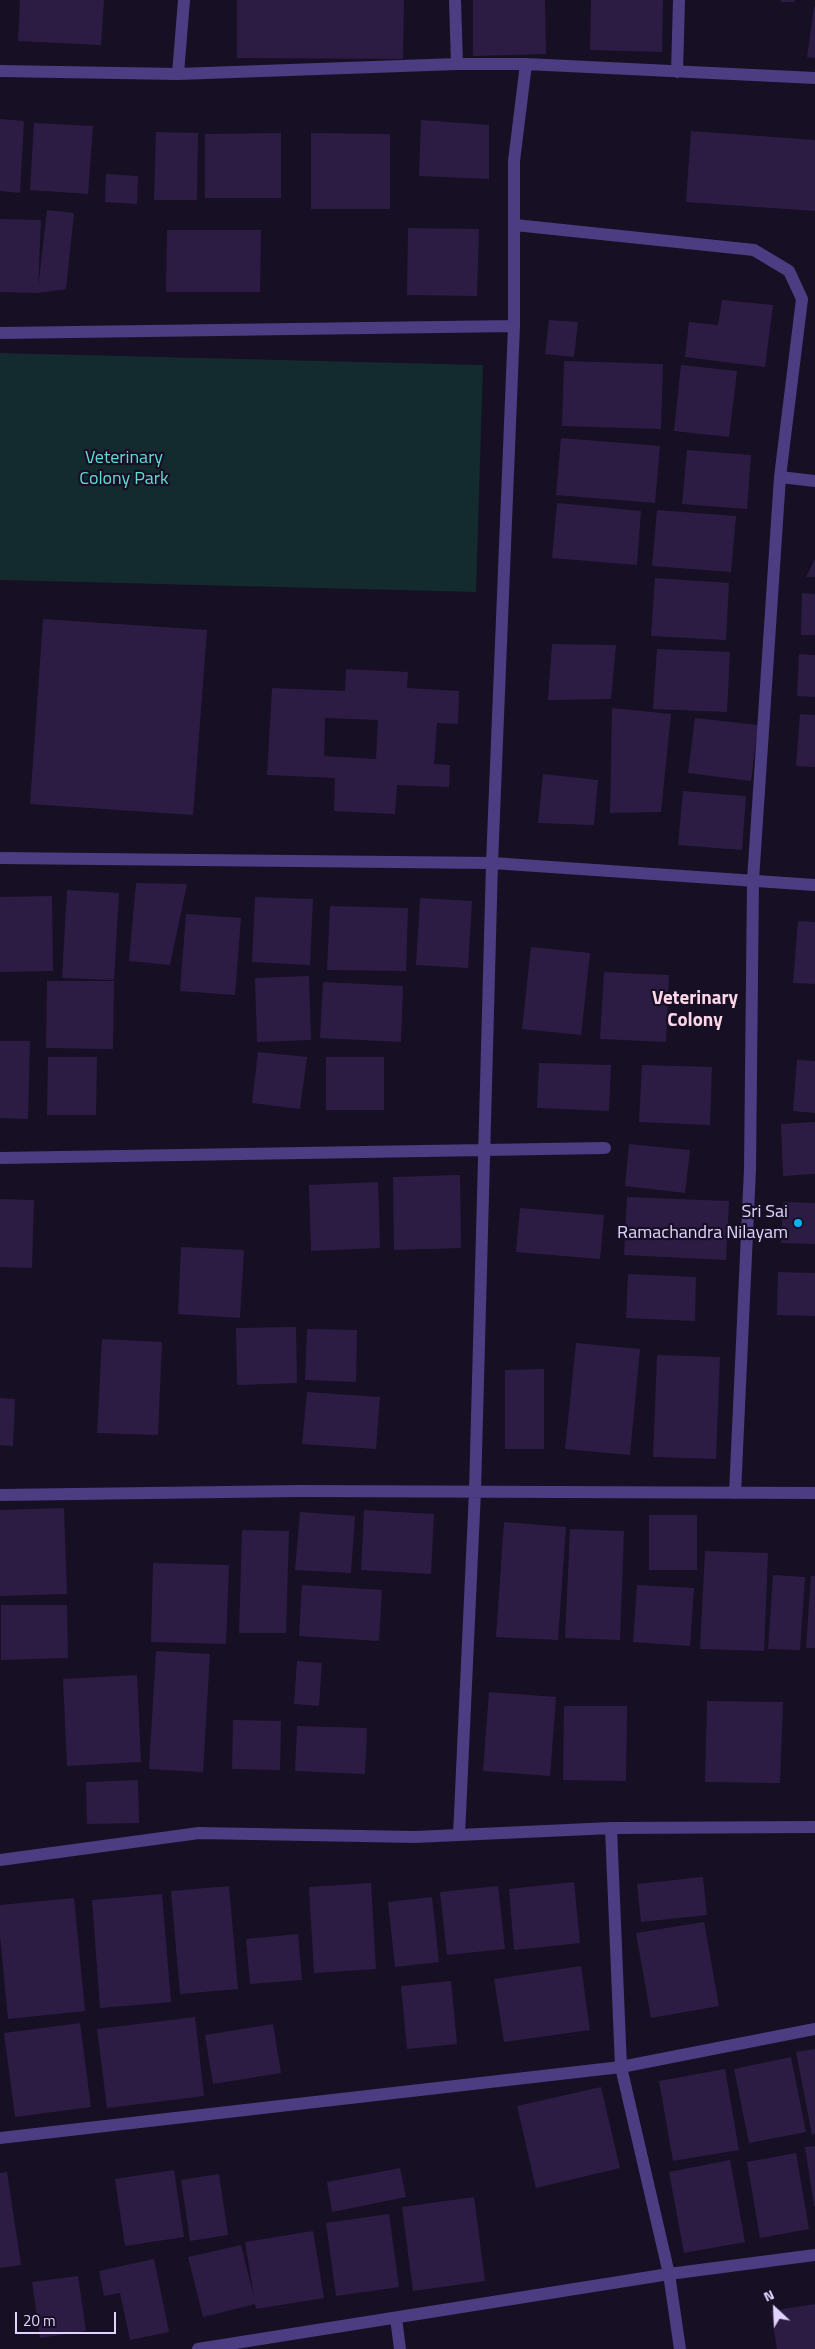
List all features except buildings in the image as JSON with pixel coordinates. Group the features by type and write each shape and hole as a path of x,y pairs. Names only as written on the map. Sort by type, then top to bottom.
{"street":[{"path":"178,74 184,0"},
{"path":"455,0 457,64"},
{"path":"677,72 679,0"},
{"path":"0,71 178,74 457,64 526,64 815,78"},
{"path":"459,1835 475,1491 492,863 514,326 514,161 526,64"},
{"path":"515,225 754,250 789,271 802,299 780,477 753,880 750,1169 735,1493"},
{"path":"0,333 514,326"},
{"path":"780,477 815,481"},
{"path":"0,858 492,863 815,885"},
{"path":"0,1158 605,1148"},
{"path":"0,1495 475,1491 815,1493"},
{"path":"0,1860 199,1833 415,1837 611,1828 815,1827"},
{"path":"611,1828 621,2067 669,2274 680,2349"},
{"path":"0,2138 621,2067 815,2030"},
{"path":"198,2349 669,2274 815,2255"},
{"path":"396,2318 400,2349"}],"green space":[{"name":"Veterinary Colony Park","path":"0,353 483,365 476,592 0,580"}],"place":[{"name":"Sri Sai Ramachandra Nilayam","path":"798,1223"}],"district":[{"name":"Veterinary Colony","path":"695,1010"}]}
